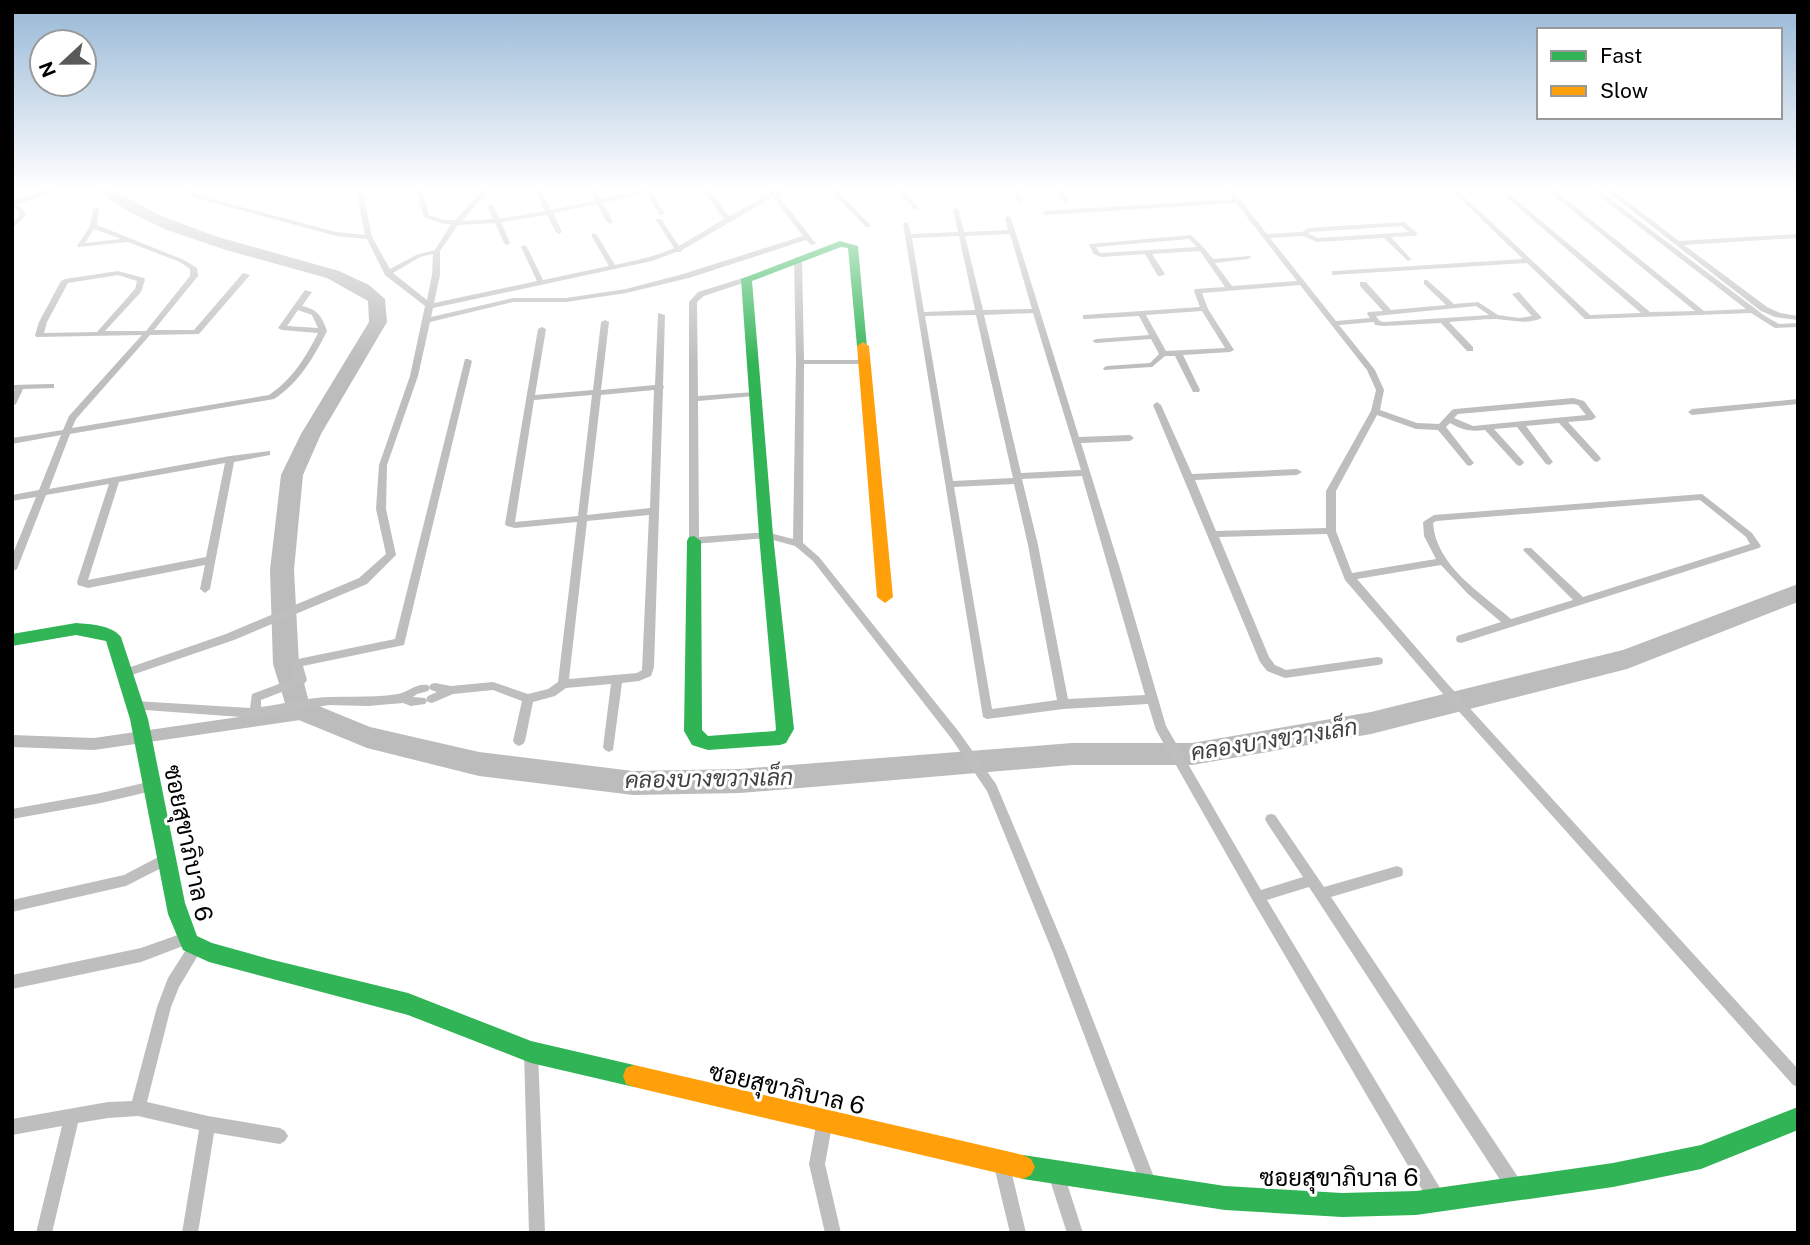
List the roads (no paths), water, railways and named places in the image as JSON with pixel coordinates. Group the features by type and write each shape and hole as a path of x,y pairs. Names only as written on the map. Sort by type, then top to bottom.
{"street":[{"path":"12,569 41,492 78,410 148,333 194,276 193,268 182,261 145,247"},
{"path":"374,247 388,273 430,306"},
{"path":"126,673 230,637 363,581 391,555 381,509 383,465 414,376 430,306 439,247"},
{"path":"524,247 541,284"},
{"path":"601,247 613,267"},
{"path":"677,247 679,251"},
{"path":"430,306 510,288 541,284 679,251 685,247"},
{"path":"427,320 513,300 566,300 626,291 776,247"},
{"path":"746,279 766,535 785,729 780,738 708,743 698,740 694,731 694,302 701,294 832,247"},
{"path":"853,247 885,597"},
{"path":"911,247 986,714 1063,704 1152,699"},
{"path":"962,247 1018,479 1063,704"},
{"path":"1016,247 1076,440 1160,727 1437,1199"},
{"path":"1093,247 1101,255 1202,248 1230,288"},
{"path":"1151,247 1161,274"},
{"path":"1274,247 1334,321 1377,382 1380,397 1376,408 1331,491 1331,531 1349,577 1441,684 1798,1080"},
{"path":"1397,247 1408,259"},
{"path":"1515,247 1588,317 1752,311"},
{"path":"1568,247 1648,315"},
{"path":"1621,247 1702,313"},
{"path":"1669,247 1752,311 1778,326 1798,325"},
{"path":"1685,247 1764,309 1778,315 1798,317"},
{"path":"388,273 418,256 437,250"},
{"path":"1211,261 1248,257"},
{"path":"798,260 798,544"},
{"path":"1335,274 1530,261"},
{"path":"99,334 138,290 141,280 118,274 66,281 39,333 42,335 99,334 148,333 199,331 246,275"},
{"path":"1427,282 1452,306"},
{"path":"1107,368 1152,365 1163,354 1230,350 1205,309 1198,291 1302,283"},
{"path":"1363,284 1388,311"},
{"path":"510,288 513,300"},
{"path":"308,292 282,325 283,330 323,331"},
{"path":"1334,321 1374,318 1384,324 1496,317 1537,319 1516,294"},
{"path":"1374,318 1374,312 1481,305 1496,317"},
{"path":"296,308 313,310 323,331"},
{"path":"1086,317 1205,309"},
{"path":"921,314 1035,311"},
{"path":"1141,313 1163,354"},
{"path":"136,710 255,713 328,701 368,702 405,698 411,702 428,694 493,686 528,699 551,693 563,684 643,676 647,673 651,658 661,315"},
{"path":"1443,320 1470,349"},
{"path":"563,684 605,322"},
{"path":"542,329 509,522 515,525 655,511"},
{"path":"12,441 271,397 285,388 323,331"},
{"path":"1096,341 1153,337"},
{"path":"1178,354 1196,390"},
{"path":"255,713 256,697 302,678 296,666 298,663 400,642 468,361"},
{"path":"800,362 864,362"},
{"path":"12,404 16,387 51,386"},
{"path":"532,398 660,387"},
{"path":"693,399 754,394"},
{"path":"1376,408 1416,426 1430,428 1441,427 1451,414 1460,411 1573,401 1581,403 1592,416 1589,419 1488,428 1464,427 1449,419"},
{"path":"1692,412 1798,401"},
{"path":"1157,405 1190,477 1264,659 1271,668 1285,674 1378,661"},
{"path":"1562,421 1597,459"},
{"path":"1520,425 1549,462"},
{"path":"1441,427 1470,463"},
{"path":"1488,428 1520,463"},
{"path":"1076,440 1130,438"},
{"path":"12,498 267,453"},
{"path":"205,589 230,459"},
{"path":"1190,477 1297,471"},
{"path":"949,484 1086,474"},
{"path":"115,480 82,582 88,584 210,560"},
{"path":"1461,639 1510,624 1756,546 1749,535 1702,497 1434,517 1428,522 1427,529 1440,562 1510,624"},
{"path":"1214,534 1331,531"},
{"path":"694,541 766,535 798,544 816,559 955,735 992,788 1060,953 1150,1188"},
{"path":"1528,550 1581,601"},
{"path":"1349,577 1440,562"},
{"name":"ซอยสุขาภิบาล 6","path":"12,640 100,628 113,637 126,673 145,744 166,859 191,942 269,969 408,1003 531,1052 1001,1162 1225,1198 1342,1205 1416,1203 1613,1175 1701,1157 1798,1118"},
{"path":"609,747 617,679"},
{"path":"519,741 528,699"},
{"path":"12,814 152,786"},
{"path":"1271,819 1516,1189"},
{"path":"12,906 126,880 166,859"},
{"path":"1321,894 1397,872"},
{"path":"1258,897 1312,880"},
{"path":"12,982 191,942"},
{"path":"138,1108 164,1007 191,942"},
{"path":"531,1052 537,1233"},
{"path":"12,1126 108,1110 138,1108 208,1124 280,1136"},
{"path":"44,1233 72,1117"},
{"path":"825,1120 817,1164 833,1233"},
{"path":"190,1233 208,1124"},
{"path":"1001,1162 1018,1233"},
{"path":"1055,1172 1075,1233"}],"waterway":[{"name":"คลองบางขวางเล็ก","path":"232,247 333,274 363,289 376,299 378,322 311,434 292,475 282,570 286,664 298,709 367,737 479,764 633,783 740,781 1072,754 1192,754 1371,723 1627,659 1798,593"},
{"path":"12,741 94,744 307,713"}]}
